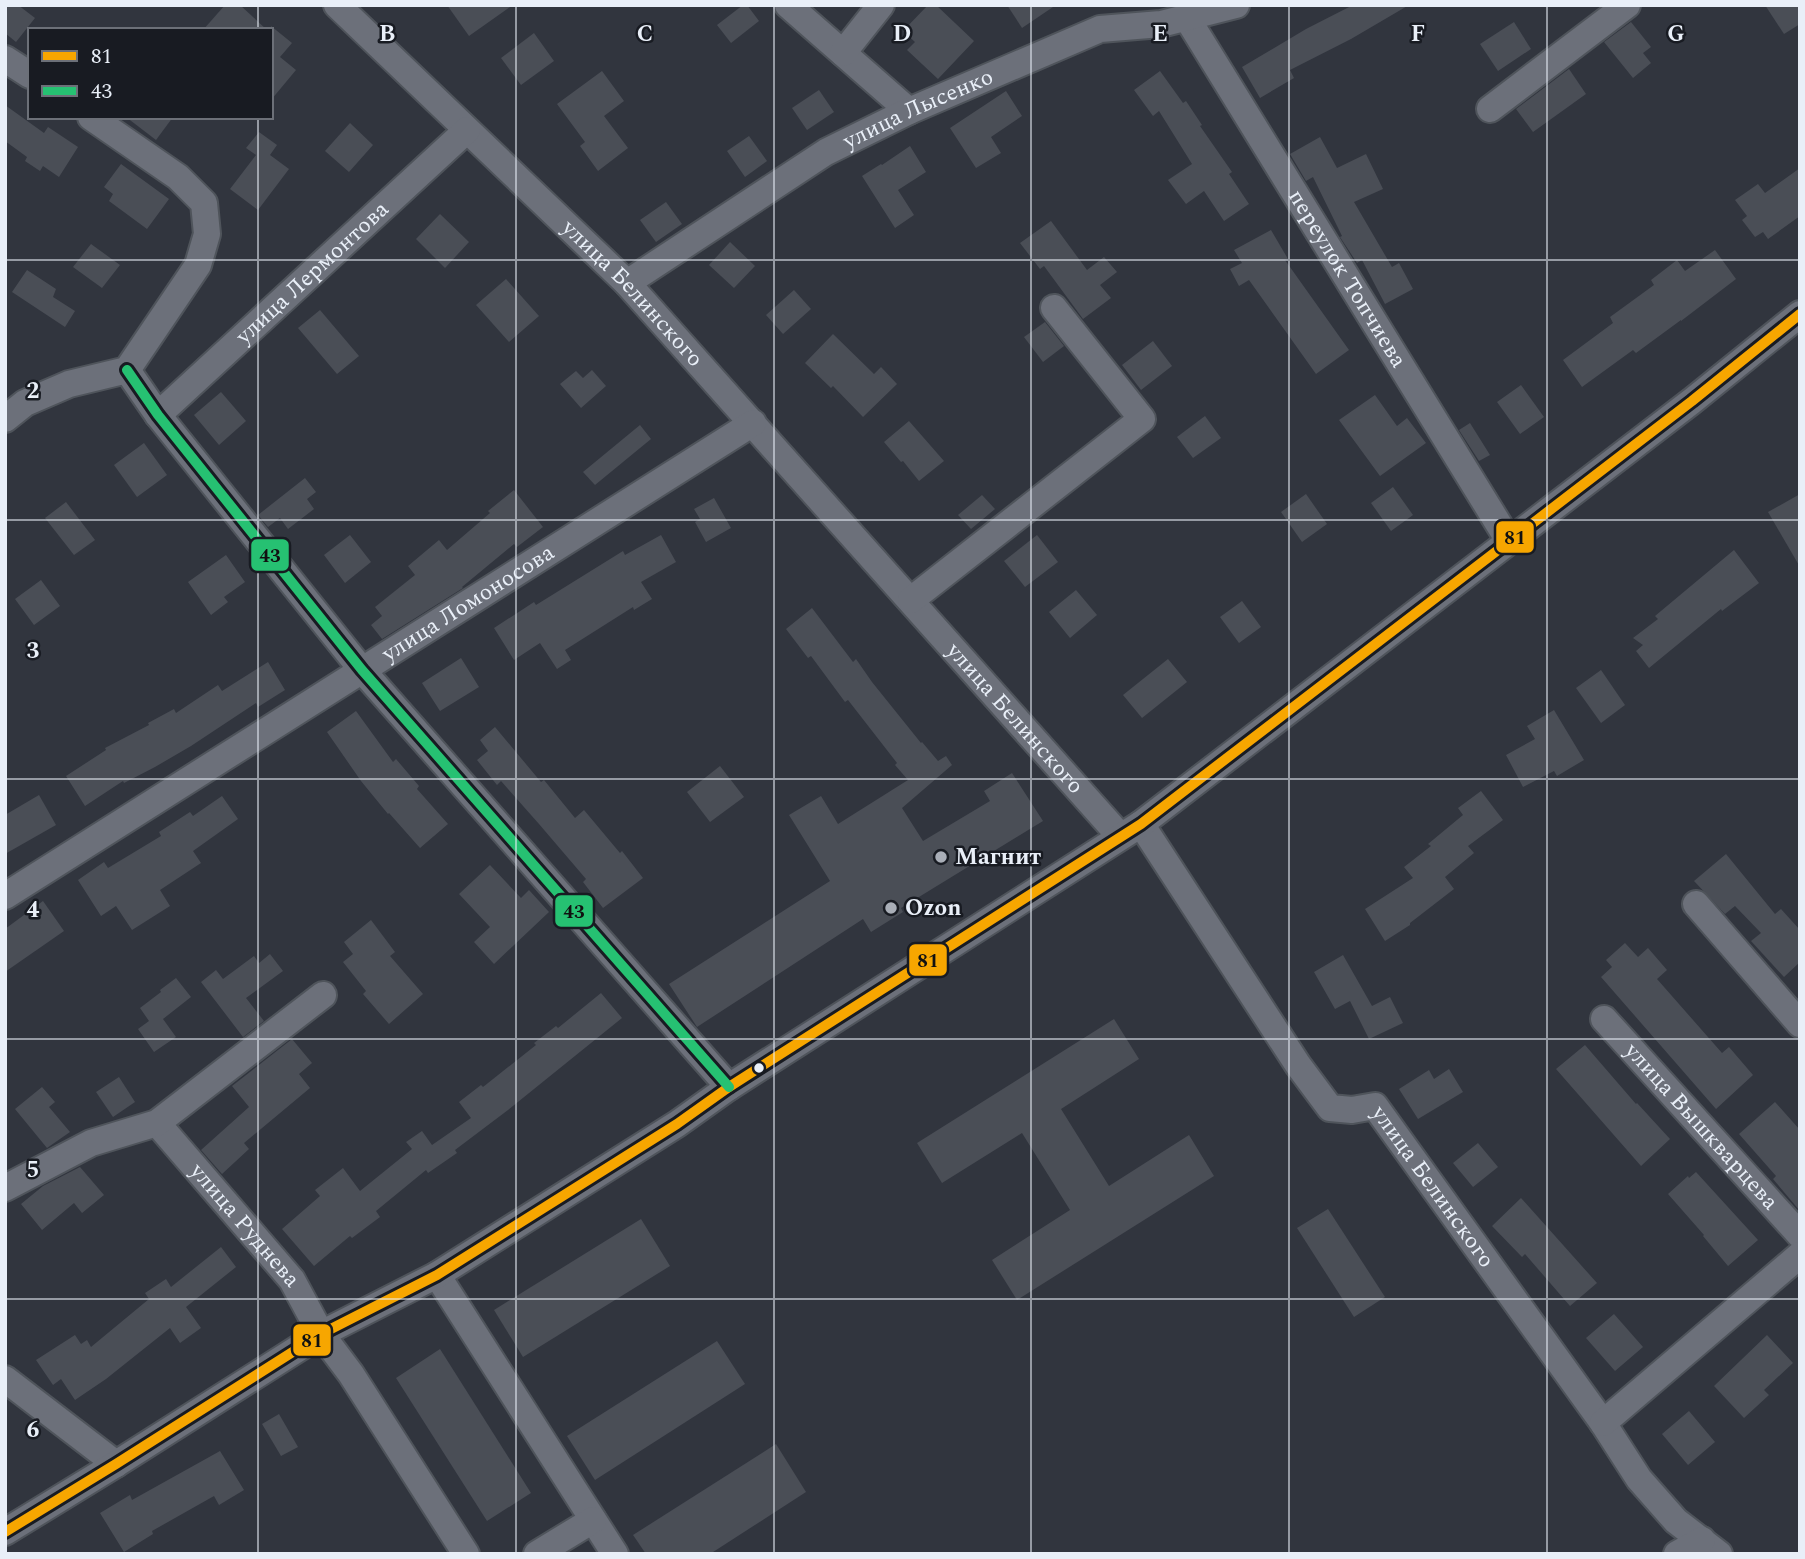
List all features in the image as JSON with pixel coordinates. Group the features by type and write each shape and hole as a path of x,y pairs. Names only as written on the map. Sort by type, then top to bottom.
{"street":[{"name":"улица Белинского","path":"337,5 627,283 911,600 1131,830 1330,1108 1352,1110 1375,1106 1602,1423 1639,1479 1676,1521 1711,1547"},
{"path":"788,5 909,111"},
{"path":"843,53 881,5"},
{"name":"улица Лысенко","path":"627,283 826,152 909,111 1100,29 1161,24 1236,5"},
{"path":"1490,109 1627,5"},
{"name":"переулок Топчиева","path":"1187,18 1509,541"},
{"path":"5,58 28,74"},
{"path":"5,419 25,402 69,384 127,370 198,265 207,233 204,203 178,177 94,119"},
{"name":"улица Лермонтова","path":"158,415 467,130"},
{"path":"911,600 1142,419 1054,309"},
{"path":"5,1532 321,1334 437,1275 677,1124 729,1087 1131,830 1692,401 1800,314"},
{"path":"127,370 158,415 362,670 729,1087"},
{"name":"улица Ломоносова","path":"5,896 753,424"},
{"path":"1696,904 1800,1024"},
{"path":"5,1188 91,1143 157,1123 323,995"},
{"name":"улица Вышкварцева","path":"1604,1019 1800,1235"},
{"name":"улица Руднева","path":"157,1123 292,1280 321,1334 351,1374 466,1554"},
{"path":"1602,1423 1800,1255"},
{"path":"437,1275 615,1554"},
{"path":"5,1380 116,1464"},
{"path":"537,1554 593,1520"},
{"name":"улица Белинского","path":"1676,1554 1711,1547"}],"building":[{"path":"5,5 18,5 35,18 16,42 5,33"},
{"path":"225,5 240,5 265,28 205,28"},
{"path":"447,5 513,5 469,36"},
{"path":"743,5 747,5 759,21 731,43 717,25"},
{"path":"928,5 936,5 974,41 938,79 907,50 915,42 903,31"},
{"path":"1007,5 1056,5 1022,28"},
{"path":"1353,5 1409,5 1290,70 1294,78 1260,98 1242,67"},
{"path":"1765,5 1800,5 1800,24 1784,34"},
{"path":"1514,22 1531,49 1498,71 1480,44"},
{"path":"1631,22 1651,47 1643,53 1651,63 1633,78 1604,42"},
{"path":"271,26 292,43 280,57 296,70 273,98 273,28"},
{"path":"534,33 554,61 521,85 501,58"},
{"path":"1569,69 1586,94 1533,132 1516,109"},
{"path":"602,71 624,101 604,116 628,148 598,171 580,146 585,142 557,104"},
{"path":"1160,71 1183,103 1186,101 1232,172 1229,174 1249,204 1224,221 1204,191 1186,204 1168,180 1192,164 1159,111 1153,116 1134,90"},
{"path":"819,90 834,112 807,130 792,108"},
{"path":"1006,91 1022,116 991,137 1001,153 976,168 950,128"},
{"path":"5,105 44,133 48,127 78,147 59,177 43,166 40,171 25,161 27,157 5,141"},
{"path":"129,119 172,119 156,140"},
{"path":"350,123 373,145 349,172 325,151"},
{"path":"259,132 277,145 270,155 289,169 258,210 230,189 256,155 246,148"},
{"path":"749,136 767,161 745,177 727,151"},
{"path":"1320,137 1337,168 1366,154 1383,189 1354,202 1392,267 1399,263 1413,289 1385,304 1362,260 1357,263 1340,237 1342,236 1313,177 1306,181 1290,154"},
{"path":"910,146 926,172 898,190 914,215 895,228 862,176"},
{"path":"121,164 169,199 147,229 109,201 113,194 104,187"},
{"path":"1800,168 1800,216 1768,239 1763,232 1755,237 1742,220 1747,216 1735,200 1758,184 1765,193"},
{"path":"666,202 682,224 656,242 640,220"},
{"path":"440,214 469,242 445,268 416,239"},
{"path":"1051,221 1087,270 1104,257 1117,272 1100,285 1111,298 1083,319 1044,266 1040,269 1020,243"},
{"path":"1271,230 1288,259 1285,260 1349,350 1316,374 1249,280 1239,286 1230,269 1242,263 1234,250"},
{"path":"730,242 755,266 734,288 709,265"},
{"path":"91,244 120,265 102,288 73,267"},
{"path":"1715,250 1736,279 1636,353 1633,350 1582,387 1563,360 1613,323 1610,317 1654,285 1651,280 1677,260 1685,271"},
{"path":"27,270 56,289 53,297 75,311 65,327 12,292"},
{"path":"506,279 539,316 509,342 476,305"},
{"path":"794,290 811,309 783,334 766,315"},
{"path":"320,310 359,356 337,374 298,328"},
{"path":"1045,322 1064,346 1043,362 1024,337"},
{"path":"833,334 874,374 881,367 897,384 863,417 833,386 831,388 805,363"},
{"path":"1153,341 1172,366 1141,390 1122,365"},
{"path":"592,370 606,386 581,408 560,384 576,371 583,378"},
{"path":"1521,385 1544,417 1520,434 1497,402"},
{"path":"221,392 246,421 219,445 194,415"},
{"path":"1375,395 1397,426 1407,418 1426,443 1380,476 1339,420"},
{"path":"1205,416 1221,438 1193,458 1177,437"},
{"path":"909,421 944,461 919,481 884,442"},
{"path":"1470,423 1490,455 1479,461 1459,430"},
{"path":"640,425 651,439 595,485 583,472"},
{"path":"144,443 167,475 137,497 114,465"},
{"path":"305,478 316,492 307,499 314,509 288,529 280,518 268,527 258,515"},
{"path":"1393,487 1413,515 1391,531 1371,503"},
{"path":"514,490 543,527 517,547 514,544 463,588 382,639 371,625 382,616 375,607 415,575 408,566 439,540 447,550"},
{"path":"1306,494 1327,524 1302,542 1281,512"},
{"path":"1800,494 1800,567 1768,512"},
{"path":"982,495 995,509 971,529 958,515"},
{"path":"714,498 731,528 706,542 695,522 700,519 694,509"},
{"path":"66,502 95,540 74,555 45,518"},
{"path":"350,535 371,562 345,583 324,555"},
{"path":"661,535 676,562 641,582 652,599 634,610 633,607 565,650 571,660 557,669 540,643 514,660 494,628 623,551 625,555"},
{"path":"1037,535 1058,562 1025,587 1004,561"},
{"path":"1734,550 1759,583 1722,611 1721,609 1649,668 1636,651 1643,645 1633,638 1658,619 1655,616"},
{"path":"226,555 245,582 224,597 228,602 211,615 188,582"},
{"path":"41,580 60,606 34,625 15,599"},
{"path":"1076,590 1097,615 1070,638 1049,612"},
{"path":"1242,601 1261,627 1239,643 1220,617"},
{"path":"812,608 853,662 856,659 921,743 938,761 946,756 952,765 902,808 923,841 990,801 984,791 1012,773 1043,821 901,908 903,912 871,932 863,919 697,1027 669,984 830,881 789,815 821,796 838,824 908,780 848,700 845,702 811,656 808,658 786,629"},
{"path":"461,658 479,687 440,711 422,683"},
{"path":"1168,659 1187,682 1142,718 1123,695"},
{"path":"268,662 285,690 258,707 256,703 191,746 124,783 123,781 85,806 66,776 106,750 105,748 149,725 148,723 174,709 176,713 218,685 222,691"},
{"path":"1601,670 1625,705 1601,723 1576,688"},
{"path":"1554,710 1584,760 1557,776 1554,771 1523,787 1506,755 1535,739 1527,726"},
{"path":"356,711 393,762 396,759 419,786 417,789 448,824 420,848 361,781 327,732"},
{"path":"495,727 575,818 584,810 643,878 603,908 583,882 586,879 501,781 497,785 477,760 488,751 480,740"},
{"path":"720,766 744,797 710,822 687,792"},
{"path":"1481,791 1503,820 1468,846 1474,853 1445,877 1454,889 1410,925 1385,941 1365,909 1413,878 1404,867 1463,815 1458,808"},
{"path":"39,795 56,825 5,854 5,815"},
{"path":"222,796 238,819 193,851 201,863 160,890 170,906 132,930 116,906 101,916 78,880 104,862 108,868 161,836 159,832 190,812 193,816"},
{"path":"1726,854 1775,914 1781,909 1800,930 1800,962 1784,977 1751,941 1761,933 1735,906 1725,914 1694,881"},
{"path":"490,865 521,898 529,890 549,912 494,964 474,942 490,927 459,894"},
{"path":"43,901 64,931 5,972 5,929"},
{"path":"371,920 395,952 390,956 423,994 389,1024 363,994 366,991 343,962 353,954 344,942"},
{"path":"1625,943 1638,957 1648,948 1667,970 1657,979 1722,1053 1729,1047 1753,1075 1716,1109 1601,977 1612,967 1606,960"},
{"path":"270,954 283,971 246,998 264,1021 243,1037 201,982 216,970 223,979 254,956 259,963"},
{"path":"1343,955 1372,1006 1390,997 1403,1023 1369,1039 1350,1001 1335,1009 1314,972"},
{"path":"176,978 191,997 163,1019 176,1037 154,1052 138,1029 149,1021 140,1008"},
{"path":"601,993 622,1018 455,1150 457,1153 428,1173 426,1170 376,1211 380,1217 352,1238 350,1236 314,1266 282,1229 320,1196 315,1190 343,1168 360,1191 412,1149 406,1142 422,1131 432,1145 471,1118 459,1102 481,1085 483,1087 536,1045 534,1043 556,1026 558,1028"},
{"path":"1114,1019 1139,1059 1061,1109 1109,1186 1189,1135 1214,1176 1017,1300 992,1260 1070,1210 1022,1133 942,1183 917,1143"},
{"path":"292,1039 312,1063 299,1074 310,1088 244,1143 249,1149 222,1174 201,1150 249,1107 232,1086"},
{"path":"1585,1045 1670,1139 1641,1166 1556,1069"},
{"path":"1449,1069 1463,1092 1418,1119 1399,1089 1429,1070 1434,1079"},
{"path":"119,1077 135,1102 113,1117 96,1092"},
{"path":"42,1087 55,1102 49,1107 70,1132 47,1148 15,1109"},
{"path":"1775,1102 1800,1130 1800,1211 1773,1179 1776,1176 1739,1134"},
{"path":"1478,1143 1498,1167 1473,1187 1453,1163"},
{"path":"80,1167 104,1195 82,1213 74,1203 42,1230 21,1204 43,1186"},
{"path":"1696,1172 1758,1240 1728,1266 1668,1194"},
{"path":"1521,1198 1597,1283 1570,1306 1525,1254 1522,1257 1492,1226"},
{"path":"1328,1209 1385,1297 1354,1317 1297,1228"},
{"path":"641,1219 670,1266 523,1357 494,1310"},
{"path":"221,1247 236,1267 186,1307 201,1328 180,1343 170,1328 75,1400 61,1379 53,1385 36,1360 75,1335 81,1344 87,1340 91,1347 149,1299 145,1293 166,1279 171,1287"},
{"path":"1614,1314 1643,1347 1615,1371 1586,1338"},
{"path":"1767,1335 1793,1363 1764,1390 1769,1395 1744,1418 1714,1386"},
{"path":"717,1341 745,1384 595,1480 567,1436"},
{"path":"440,1349 531,1493 487,1521 396,1378"},
{"path":"1689,1411 1715,1442 1688,1465 1662,1434"},
{"path":"279,1414 298,1447 281,1456 262,1424"},
{"path":"776,1444 806,1492 710,1554 646,1554 633,1535"},
{"path":"220,1451 244,1490 219,1505 214,1496 152,1531 153,1534 124,1552 100,1513 130,1495 132,1500"}],"transit line":[{"name":"81","path":"5,1532 321,1334 437,1275 677,1124 729,1087 1141,824 1692,401 1800,314"},
{"name":"43","path":"127,370 158,415 362,670 729,1087"}],"place":[{"name":"Магнит","path":"941,857"},
{"name":"Ozon","path":"891,908"}]}
